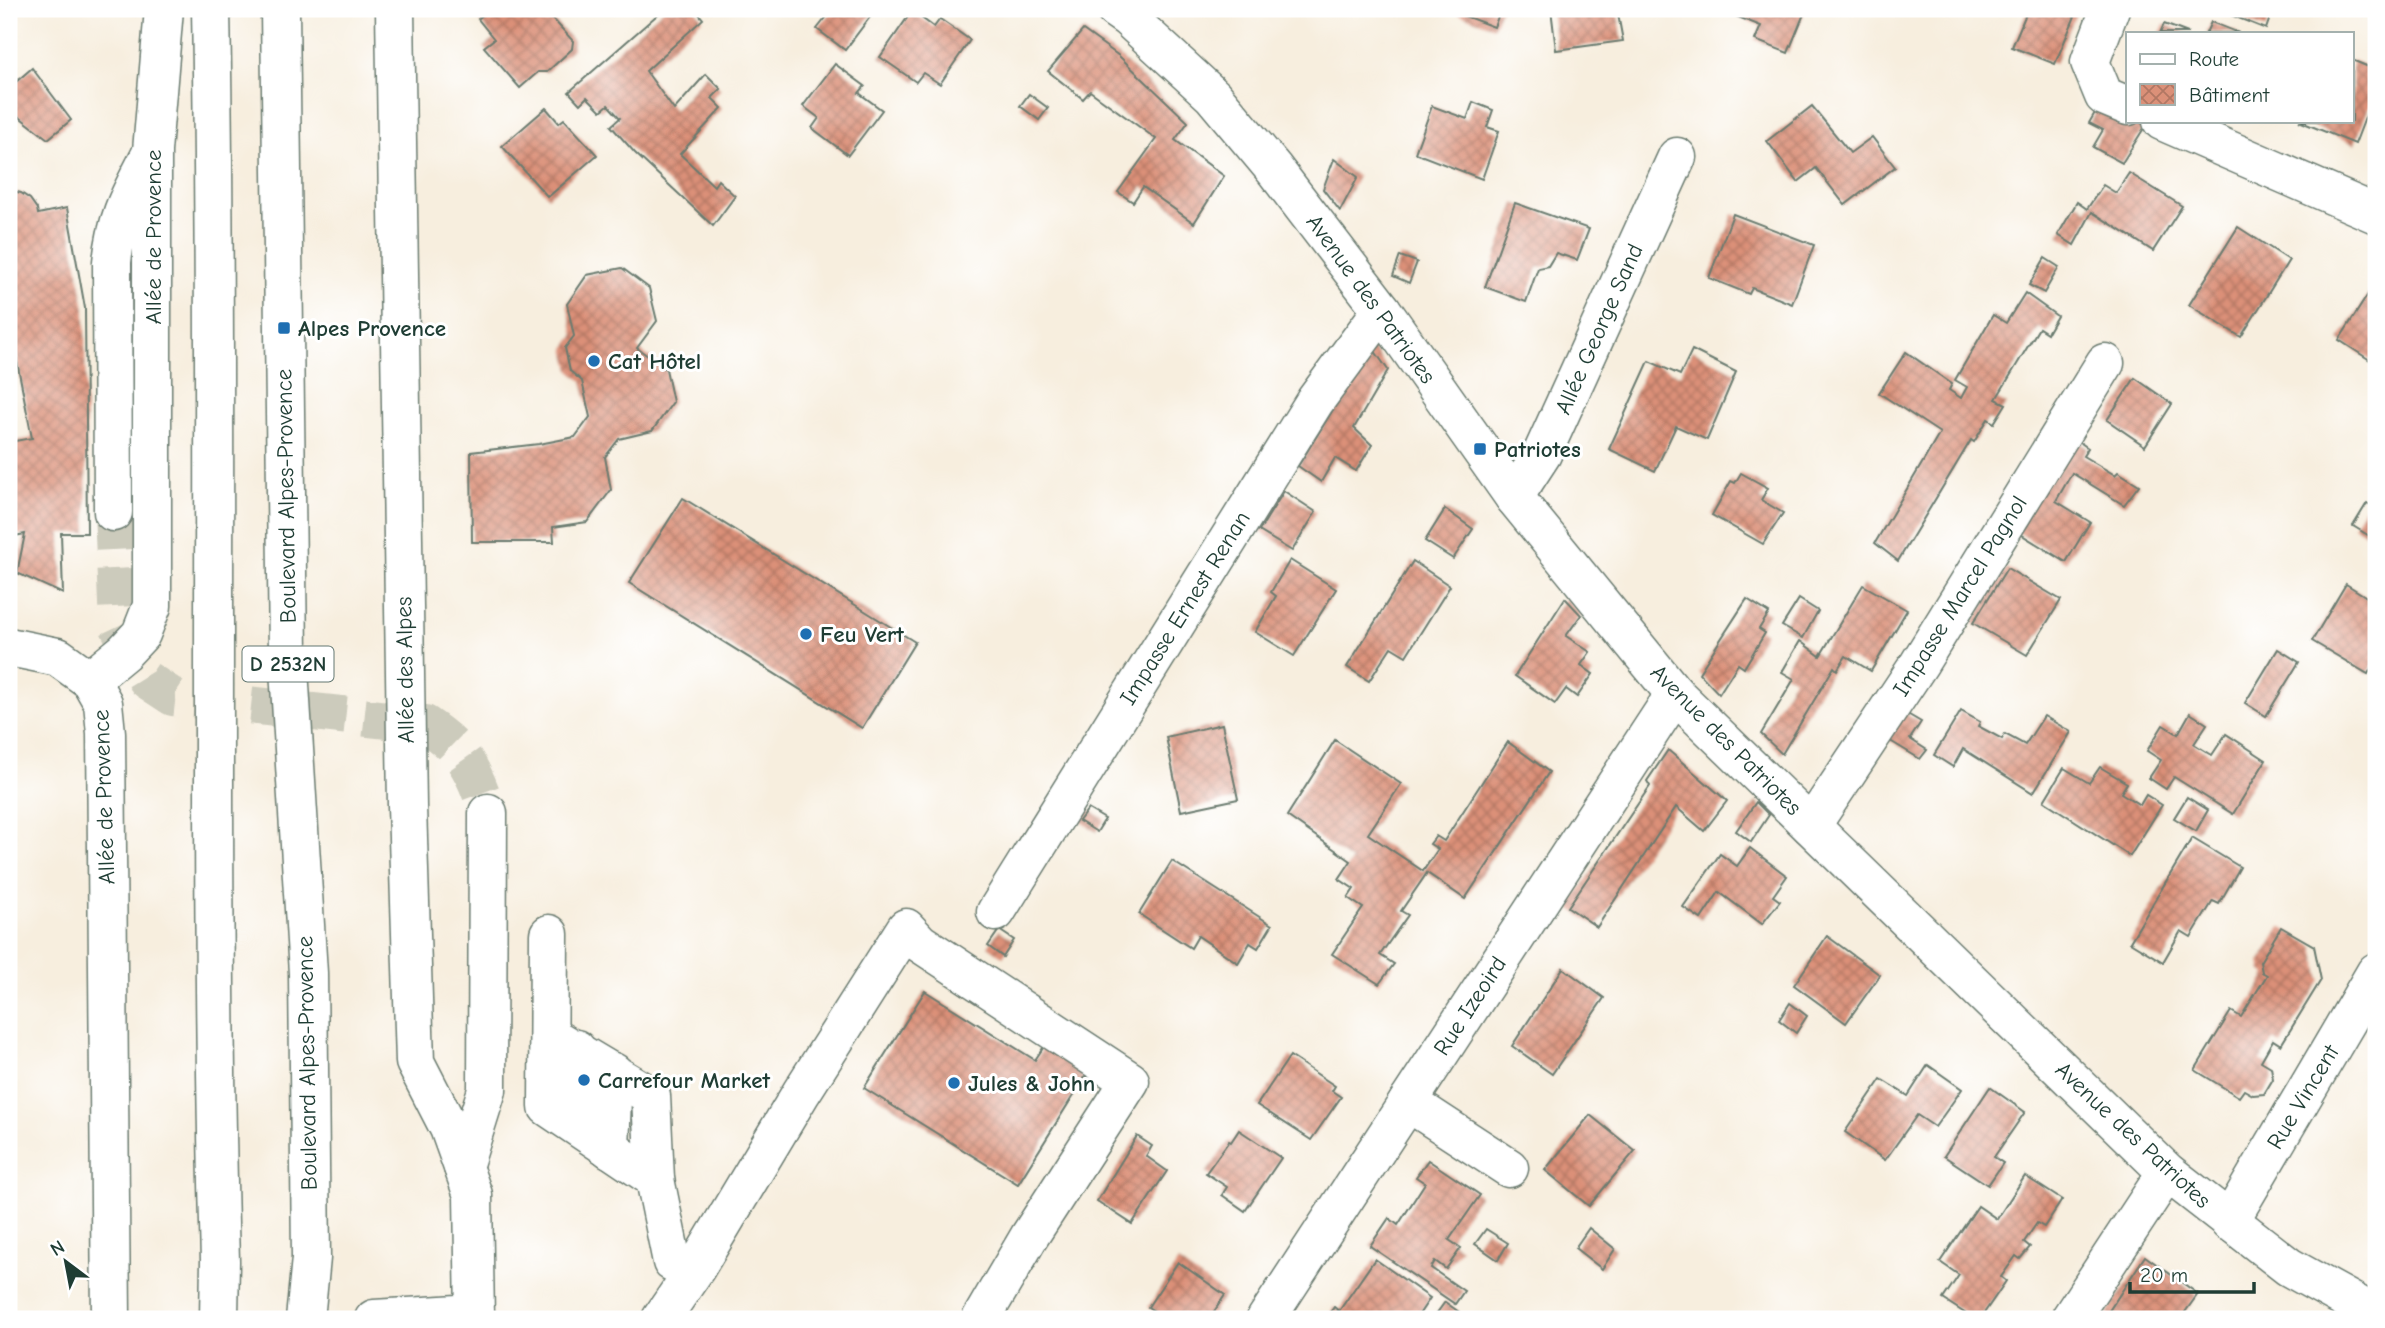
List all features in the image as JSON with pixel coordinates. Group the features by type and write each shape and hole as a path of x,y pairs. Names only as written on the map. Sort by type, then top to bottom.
{"street":[{"name":"Allée de Provence","path":"111,1319 106,733 103,703 90,680 141,634 152,606 152,151 164,9"},
{"name":"D 2532N","path":"211,9 215,235 213,769 219,1319"},
{"name":"Boulevard Alpes-Provence","path":"280,9 288,653 308,974 311,1258 305,1319"},
{"name":"Allée des Alpes","path":"395,9 407,806 415,1062 449,1128 473,1195 475,1316"},
{"name":"Avenue des Patriotes","path":"1115,9 1213,96 1275,169 1382,310 1514,497 1675,694 2167,1172 2289,1267 2363,1313"},
{"path":"2110,9 2090,62 2104,96 2126,105"},
{"path":"2164,122 2376,214"},
{"path":"113,512 114,242 124,205 152,151"},
{"name":"Allée George Sand","path":"1514,497 1542,454 1676,157"},
{"name":"Impasse Ernest Renan","path":"996,912 1308,412 1382,310"},
{"name":"Impasse Marcel Pagnol","path":"1811,826 1919,664 2105,363"},
{"path":"9,647 58,657 90,680"},
{"name":"Rue Izeoird","path":"1266,1319 1675,694"},
{"path":"463,1167 487,1090 488,813"},
{"path":"661,1319 684,1265 801,1093 906,928 920,943 1130,1081 1029,1237 981,1319"},
{"path":"549,934 558,1029 562,1116"},
{"name":"Rue Vincent","path":"2229,1222 2376,972"},
{"path":"655,1179 527,1090 523,1078 525,1020 558,1029 613,1072 651,1096 655,1179 684,1265"},
{"path":"610,1149 613,1072"},
{"path":"1408,1102 1509,1168"},
{"path":"2070,1319 2167,1172"},
{"path":"374,1319 475,1316"}],"building":[{"path":"489,9 544,9 573,41 572,49 547,72 538,72 520,88 484,47 494,39 478,19"},
{"path":"664,9 695,9 703,19 646,71 674,110 706,74 721,89 712,98 722,108 680,154 714,186 718,180 735,196 713,226 635,153 611,126 620,118 608,105 601,111 587,97 580,104 569,92"},
{"path":"833,9 876,9 845,50 817,29"},
{"path":"1446,9 1501,9 1494,27"},
{"path":"1551,9 1617,9 1623,41 1556,50"},
{"path":"1730,9 1806,9 1788,53 1755,40 1761,26 1728,13"},
{"path":"2028,9 2078,9 2055,64 2012,47"},
{"path":"2224,9 2273,9 2266,29 2223,12"},
{"path":"912,11 934,27 940,19 970,40 940,84 923,73 916,82 880,57"},
{"path":"2211,22 2236,32 2206,32"},
{"path":"2164,24 2185,32 2160,32"},
{"path":"1083,30 1119,56 1188,122 1175,140 1224,176 1194,223 1143,187 1133,202 1118,192 1156,139 1090,91 1083,99 1048,71"},
{"path":"2354,61 2376,70 2376,89 2355,144 2301,122 2354,122"},
{"path":"835,64 865,86 859,93 882,110 848,155 812,128 819,118 803,106"},
{"path":"32,68 71,120 48,139 9,109 9,88"},
{"path":"1029,94 1048,108 1039,120 1020,106"},
{"path":"1473,102 1493,110 1487,127 1499,131 1482,179 1415,153 1432,106 1467,119"},
{"path":"2100,104 2126,116 2126,122 2146,125 2122,163 2093,147 2103,130 2089,123"},
{"path":"1812,106 1850,153 1872,137 1895,167 1845,205 1816,168 1798,182 1767,141"},
{"path":"546,108 559,123 564,119 597,155 548,197 502,146"},
{"path":"1334,159 1358,177 1340,211 1323,189"},
{"path":"2129,173 2182,206 2153,251 2092,212 2074,245 2058,235 2077,202 2087,209 2103,185 2116,193"},
{"path":"9,190 30,199 38,214 67,208 85,308 87,533 61,533 63,594 17,573 25,534 9,537 9,442 32,438 9,321"},
{"path":"1515,203 1589,229 1577,260 1556,253 1548,266 1538,268 1526,302 1485,287"},
{"path":"1733,214 1814,245 1792,304 1752,288 1749,294 1709,278"},
{"path":"2238,227 2289,260 2241,337 2189,305"},
{"path":"1400,256 1417,262 1409,283 1393,276"},
{"path":"2045,258 2059,267 2044,293 2029,285"},
{"path":"622,268 649,288 657,321 637,348 666,369 673,402 652,431 619,439 605,457 611,490 587,522 553,527 554,542 472,542 471,452 575,437 590,417 582,381 570,371 565,348 574,336 567,304 587,275"},
{"path":"2376,282 2376,364 2339,340"},
{"path":"2025,293 2057,316 2047,333 2039,328 1996,399 2006,404 1994,423 1988,419 1974,442 1971,440 1898,561 1875,543 1940,433 1879,393 1906,352 1952,384 1949,390 1961,398 1967,387 1955,380 1993,315 2006,323"},
{"path":"1372,347 1388,370 1354,428 1372,445 1356,471 1335,458 1321,482 1298,466"},
{"path":"1692,350 1736,372 1707,440 1676,426 1655,471 1609,449 1649,361 1680,375"},
{"path":"2135,378 2172,404 2145,446 2107,420"},
{"path":"2071,436 2088,448 2083,456 2115,475 2118,472 2139,485 2124,505 2072,473 2056,501 2090,522 2066,562 2014,530"},
{"path":"1741,473 1768,488 1761,500 1783,513 1763,544 1712,515 1731,481 1735,483"},
{"path":"1284,491 1316,512 1292,551 1259,531"},
{"name":"Feu Vert","path":"683,498 915,642 862,728 629,583"},
{"path":"2367,503 2376,508 2376,540 2353,526"},
{"path":"1445,509 1473,529 1453,559 1425,541"},
{"path":"1290,560 1336,589 1294,656 1255,632 1276,596 1271,592"},
{"path":"1413,561 1450,586 1406,656 1391,647 1369,681 1347,667"},
{"path":"2007,568 2061,600 2027,655 1973,623"},
{"path":"2346,584 2376,603 2376,660 2368,674 2312,641"},
{"path":"1863,585 1907,610 1871,671 1846,656 1837,670 1834,667 1782,754 1761,734 1794,679 1782,672 1800,641 1820,656"},
{"path":"1565,598 1581,615 1566,636 1590,652 1581,665 1593,674 1577,697 1566,689 1555,704 1515,676"},
{"path":"1747,599 1769,613 1759,629 1765,633 1744,668 1738,664 1719,694 1699,673"},
{"path":"1799,599 1818,611 1803,638 1782,626"},
{"path":"2278,649 2299,662 2266,716 2245,703"},
{"path":"1961,711 1980,722 1978,726 2002,739 2005,734 2025,745 2044,716 2071,732 2033,793 1963,749 1953,767 1934,755"},
{"path":"1904,712 1921,722 1910,739 1927,750 1920,759 1887,739"},
{"path":"2190,713 2207,724 2194,744 2212,755 2226,734 2266,760 2233,814 2174,777 2166,789 2149,778 2161,760 2147,751 2163,725 2178,734"},
{"path":"1222,724 1238,799 1181,811 1166,737"},
{"path":"1335,740 1401,784 1368,834 1423,871 1438,849 1430,844 1436,836 1444,841 1508,742 1549,772 1465,899 1427,873 1401,911 1408,915 1380,955 1394,964 1379,984 1332,954 1363,908 1348,898 1354,889 1339,879 1351,861 1287,816"},
{"path":"1668,750 1727,801 1704,831 1676,807 1597,927 1568,907 1650,786 1647,781"},
{"path":"2100,767 2127,783 2121,793 2140,805 2146,795 2162,805 2130,856 2044,801 2064,768 2089,783"},
{"path":"2187,797 2208,810 2196,831 2174,818"},
{"path":"1756,802 1769,815 1751,842 1736,831"},
{"path":"1088,809 1105,819 1097,832 1079,821"},
{"path":"2192,838 2240,867 2219,904 2213,901 2191,937 2181,931 2163,962 2130,942"},
{"path":"1750,848 1787,876 1773,896 1780,901 1762,924 1719,892 1701,919 1683,907 1720,854 1737,866"},
{"path":"1172,861 1272,925 1258,948 1250,943 1238,963 1198,936 1191,948 1139,914"},
{"path":"2281,927 2314,946 2321,980 2281,1045 2273,1040 2261,1061 2271,1067 2273,1079 2264,1094 2253,1095 2244,1090 2239,1097 2195,1070 2231,1011 2241,1017 2267,975 2262,972 2260,962"},
{"path":"999,930 1014,940 1003,957 988,946"},
{"path":"1827,936 1880,975 1846,1023 1794,985"},
{"path":"1563,968 1604,998 1552,1074 1512,1046"},
{"name":"Jules & John","path":"925,991 1035,1060 1045,1045 1088,1072 1018,1184 864,1088"},
{"path":"1790,1003 1807,1016 1796,1033 1779,1020"},
{"path":"1290,1056 1335,1086 1332,1091 1341,1097 1311,1140 1257,1105"},
{"path":"1928,1065 1962,1089 1935,1127 1917,1115 1885,1160 1845,1132 1881,1079 1908,1096"},
{"path":"1990,1087 2025,1112 1994,1157 2003,1163 1988,1185 1944,1156"},
{"path":"1590,1115 1635,1151 1589,1206 1545,1170"},
{"path":"1239,1130 1281,1158 1245,1211 1222,1195 1227,1187 1206,1173"},
{"path":"1137,1136 1152,1146 1146,1156 1167,1171 1132,1224 1097,1201"},
{"path":"1428,1160 1480,1195 1449,1240 1461,1248 1446,1269 1435,1261 1431,1268 1464,1291 1455,1304 1370,1246 1389,1218 1398,1225 1425,1183 1416,1177"},
{"path":"2025,1176 2062,1200 2044,1227 2037,1223 2024,1242 2030,1247 2020,1259 2016,1256 2001,1277 2006,1281 1980,1319 1974,1319 1943,1299 1959,1275 1940,1262 1978,1206 1997,1219"},
{"path":"1589,1228 1615,1249 1602,1269 1575,1248"},
{"path":"1486,1229 1508,1243 1498,1260 1475,1244"},
{"path":"2145,1256 2198,1294 2180,1319 2108,1319 2105,1317"},
{"path":"1375,1259 1430,1298 1416,1319 1326,1319 1334,1307 1339,1311"},
{"path":"1178,1262 1225,1295 1209,1319 1166,1319 1148,1307"},
{"path":"1445,1302 1459,1312 1454,1319 1434,1317"}],"tunnel":[{"path":"113,512 118,625 147,680 173,697 425,724 459,752 472,773 488,813"}],"place":[{"name":"Alpes Provence","path":"284,328"},
{"name":"Cat Hôtel","path":"594,361"},
{"name":"Patriotes","path":"1480,449"},
{"name":"Feu Vert","path":"806,634"},
{"name":"Carrefour Market","path":"584,1080"},
{"name":"Jules & John","path":"954,1083"}]}
